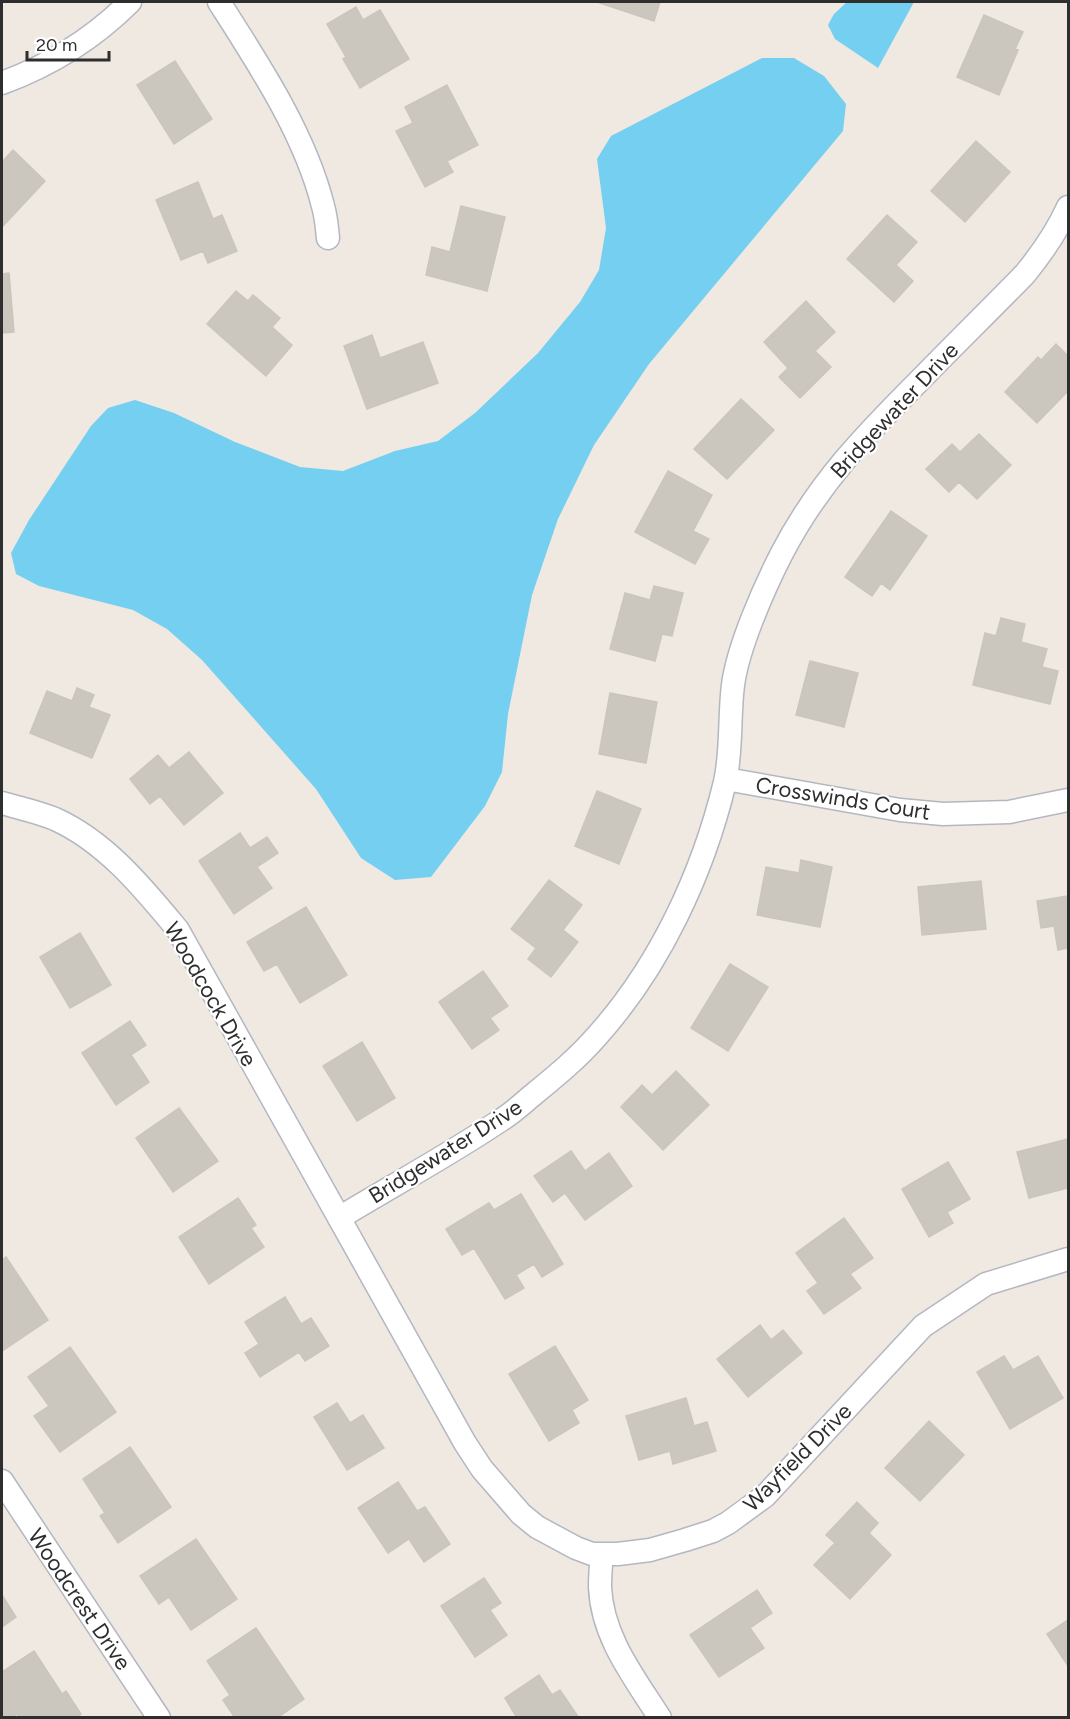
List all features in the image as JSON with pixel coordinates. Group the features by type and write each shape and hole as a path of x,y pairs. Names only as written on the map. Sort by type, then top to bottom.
{"street":[{"path":"2,83 45,65 94,33 130,2"},
{"path":"219,2 277,95 303,149 323,206 328,238"},
{"name":"Bridgewater Drive","path":"339,1218 503,1119 568,1066 597,1037 626,1002 671,925 693,878 711,829 726,779 734,681 761,597 781,554 805,513 832,474 862,438 1025,274 1044,250 1068,207"},
{"name":"Crosswinds Court","path":"726,779 900,810 943,814 1009,812 1068,800"},
{"name":"Woodcock Drive","path":"2,803 54,819 93,841 130,877 178,930 339,1218"},
{"name":"Wayfield Drive","path":"339,1218 465,1443 482,1469 521,1514 537,1527 592,1554 650,1550 713,1531 728,1523 765,1496 923,1326 987,1284 1068,1259"},
{"name":"Woodcrest Drive","path":"2,1481 159,1718"},
{"path":"602,1554 600,1588 606,1620 620,1656 660,1718"}],"water":[{"path":"847,2 914,2 878,68 835,39 828,25 834,14"},
{"path":"762,58 794,58 824,76 846,104 843,131 649,364 594,445 558,519 532,595 508,714 502,772 485,806 431,877 395,880 361,858 316,789 202,660 167,629 133,610 39,586 16,574 11,553 29,520 91,426 108,408 135,400 174,413 235,442 300,467 343,471 395,451 438,441 475,413 538,353 580,302 599,270 606,228 597,159 611,136"}],"building":[{"path":"597,2 660,2 654,21"},
{"path":"356,7 363,20 380,10 409,59 360,88 343,59 346,57 327,24"},
{"path":"984,15 1023,32 999,95 957,77"},
{"path":"175,61 212,119 174,144 137,85"},
{"path":"447,85 478,145 447,161 453,172 425,187 396,131 413,123 405,107"},
{"path":"976,141 1010,172 965,222 931,191"},
{"path":"13,150 45,181 2,227 2,162"},
{"path":"198,182 213,219 222,215 237,251 208,263 203,251 181,260 156,200"},
{"path":"461,206 505,217 487,291 426,275 432,247 450,252"},
{"path":"887,215 917,242 896,265 913,281 894,302 847,259"},
{"path":"9,273 14,332 2,333 2,274"},
{"path":"236,291 248,301 253,295 280,318 272,327 292,345 266,376 207,324"},
{"path":"806,301 835,332 815,351 831,367 800,398 779,377 788,368 764,342"},
{"path":"372,335 380,358 423,342 438,383 367,409 344,346"},
{"path":"1056,344 1068,356 1068,391 1037,423 1005,392 1038,357 1041,360"},
{"path":"741,399 774,430 727,479 694,449"},
{"path":"979,434 1011,465 977,499 959,482 949,492 926,469 952,444 960,452"},
{"path":"668,471 712,495 693,531 709,539 695,564 635,532"},
{"path":"891,511 927,536 890,590 881,583 872,596 845,577"},
{"path":"654,586 683,593 672,636 662,634 655,661 610,649 625,593 650,600"},
{"path":"1001,618 1025,624 1021,642 1047,649 1042,667 1058,671 1050,704 973,685 985,633 996,636"},
{"path":"810,661 858,673 844,727 796,715"},
{"path":"77,688 94,695 89,707 110,715 92,758 30,733 47,691 72,701"},
{"path":"610,693 657,702 646,763 599,754"},
{"path":"189,752 223,793 184,825 160,796 150,804 130,779 158,755 169,768"},
{"path":"597,791 641,809 619,864 575,846"},
{"path":"240,833 250,848 267,837 278,853 257,867 272,888 234,914 199,861"},
{"path":"801,860 832,867 820,927 757,915 766,867 799,873"},
{"path":"549,880 582,905 563,930 578,942 551,977 528,959 536,948 511,929"},
{"path":"981,881 986,929 922,935 918,887"},
{"path":"1068,896 1068,948 1058,950 1054,926 1041,928 1037,901"},
{"path":"306,907 347,975 300,1003 277,964 264,971 247,942"},
{"path":"80,933 111,985 70,1008 40,957"},
{"path":"730,964 768,987 728,1051 691,1028"},
{"path":"483,971 508,1006 490,1018 499,1030 472,1049 439,1002"},
{"path":"130,1021 146,1045 131,1055 149,1082 116,1105 82,1053"},
{"path":"362,1042 395,1098 357,1121 323,1066"},
{"path":"676,1071 709,1105 663,1150 621,1107 642,1085 652,1095"},
{"path":"179,1108 218,1161 173,1192 136,1138"},
{"path":"1068,1139 1068,1188 1029,1198 1017,1152"},
{"path":"571,1151 585,1171 609,1153 632,1186 585,1220 565,1193 553,1202 534,1176"},
{"path":"948,1162 970,1199 947,1212 953,1223 929,1237 902,1189"},
{"path":"521,1194 563,1264 542,1277 534,1264 516,1275 524,1288 505,1299 474,1248 462,1255 446,1229 489,1203 494,1210"},
{"path":"238,1198 256,1225 251,1228 264,1247 209,1284 179,1237"},
{"path":"844,1218 873,1258 850,1274 861,1288 824,1314 807,1291 818,1283 796,1253"},
{"path":"6,1257 48,1320 2,1351 2,1260"},
{"path":"285,1297 301,1324 311,1318 329,1346 305,1361 299,1352 260,1377 245,1353 259,1344 245,1322"},
{"path":"760,1325 771,1340 783,1330 802,1353 748,1397 717,1359"},
{"path":"555,1346 588,1400 572,1410 579,1423 549,1441 509,1374"},
{"path":"70,1347 116,1412 60,1452 34,1416 49,1406 28,1377"},
{"path":"1004,1356 1013,1370 1038,1356 1063,1398 1010,1429 977,1372"},
{"path":"686,1398 694,1426 707,1422 716,1451 673,1464 670,1451 639,1460 626,1416"},
{"path":"337,1403 350,1423 363,1415 384,1448 347,1470 314,1417"},
{"path":"929,1421 964,1455 920,1501 885,1468"},
{"path":"130,1447 171,1507 118,1543 100,1516 105,1513 83,1479"},
{"path":"398,1482 417,1511 425,1507 450,1544 424,1562 409,1539 388,1553 358,1508"},
{"path":"857,1502 878,1523 869,1533 891,1555 850,1599 814,1565 835,1543 826,1535"},
{"path":"196,1539 237,1599 191,1630 169,1597 159,1604 140,1576"},
{"path":"484,1578 501,1603 490,1610 507,1635 475,1657 441,1606"},
{"path":"757,1590 772,1613 750,1628 764,1648 719,1677 690,1635"},
{"path":"2,1595 16,1617 2,1627"},
{"path":"1068,1620 1068,1666 1047,1634"},
{"path":"256,1628 304,1699 277,1718 235,1718 223,1700 230,1695 207,1661"},
{"path":"34,1651 62,1694 66,1691 81,1714 76,1718 20,1718 17,1714 11,1718 2,1718 2,1672"},
{"path":"539,1675 552,1695 560,1690 579,1718 517,1718 505,1698"}]}
